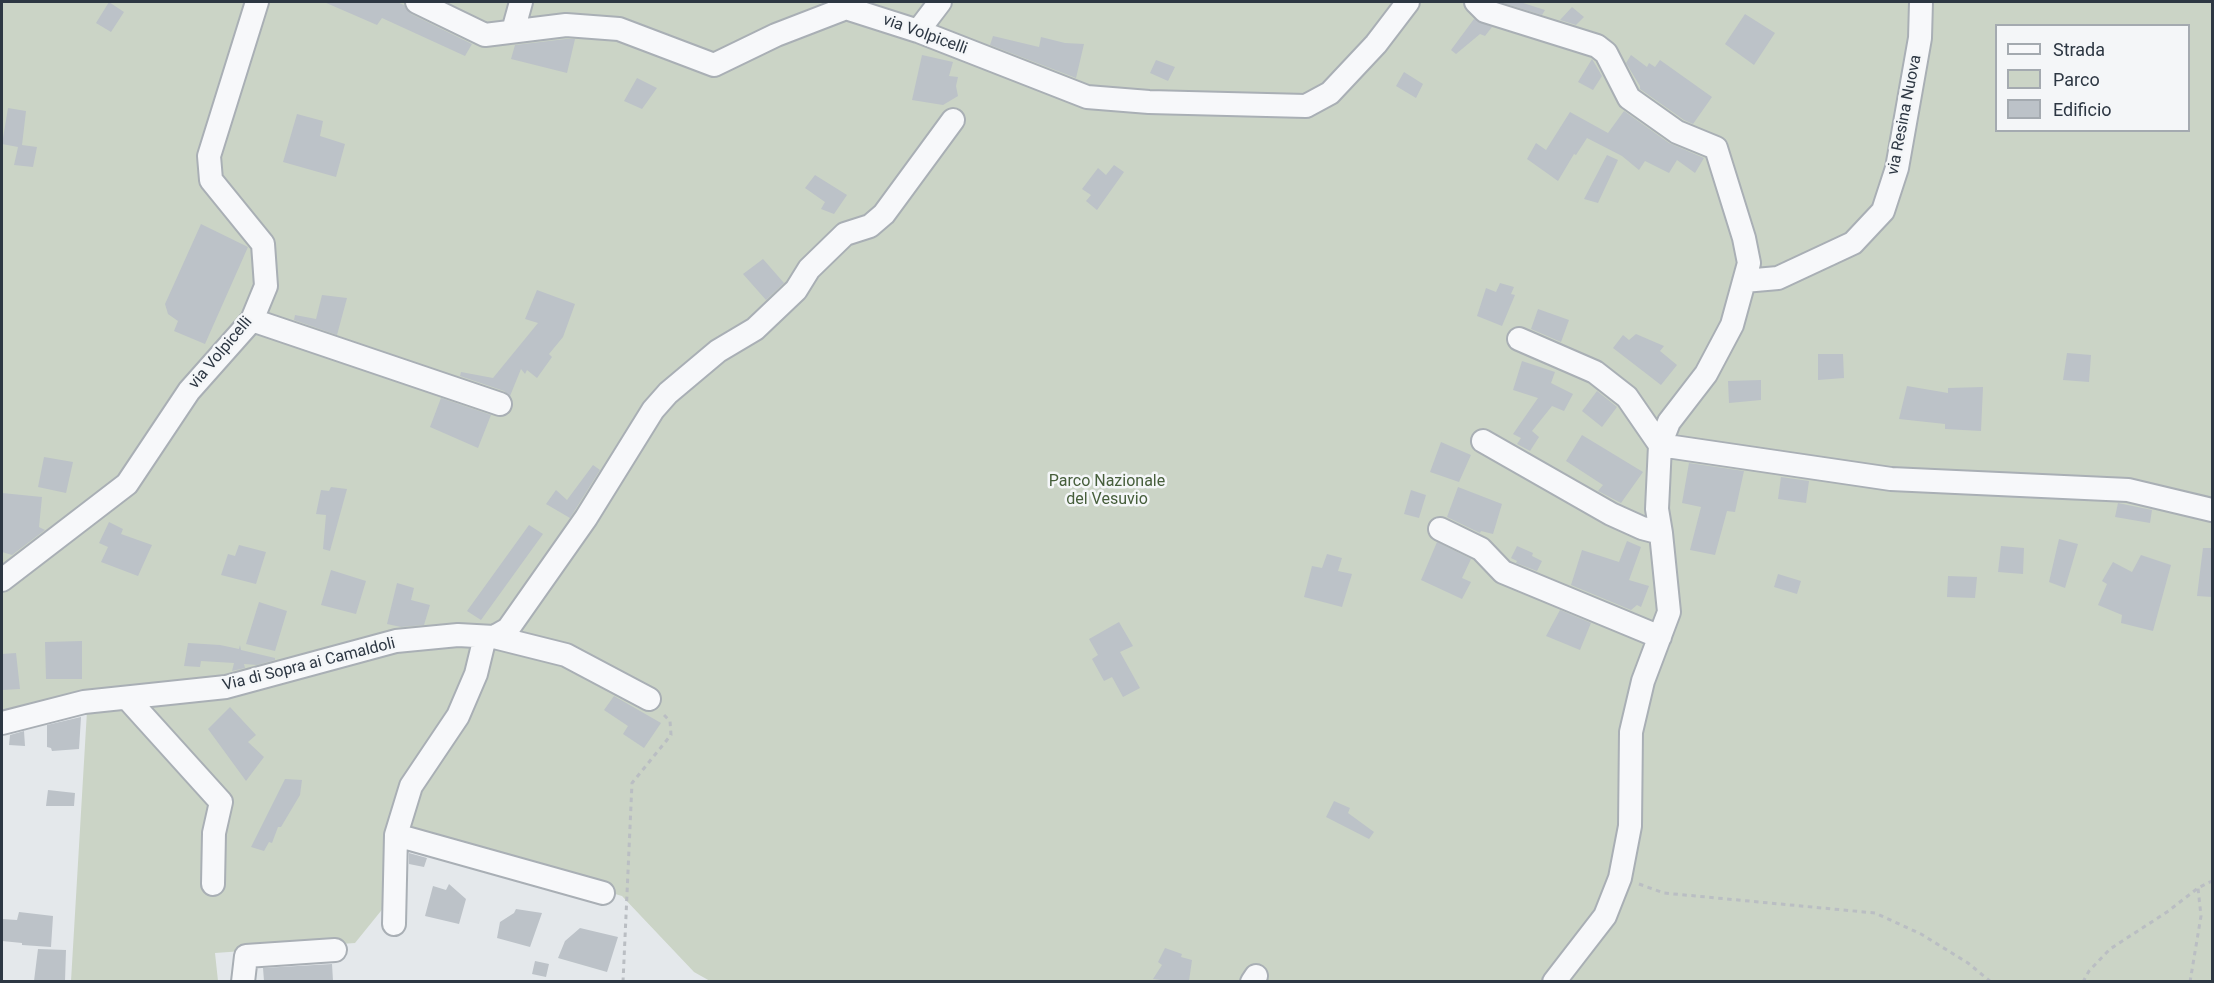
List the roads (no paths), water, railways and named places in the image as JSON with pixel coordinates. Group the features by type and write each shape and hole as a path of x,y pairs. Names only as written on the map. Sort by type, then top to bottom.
{"street":[{"name":"via Volpicelli","path":"2,580 127,484 189,391 252,320 266,286 263,244 211,180 209,156 257,2"},
{"name":"via Volpicelli","path":"417,2 485,35 566,25 619,28 714,65 776,35 846,8 918,31 1087,97 1149,102 1306,106 1330,93 1376,44 1408,2"},
{"path":"513,31 521,2"},
{"path":"918,31 940,2"},
{"path":"1476,2 1485,11 1597,46 1606,53 1629,98 1677,132 1716,148 1744,238 1749,263 1732,324 1706,374 1669,422 1660,445 1657,509 1669,612 1643,681 1630,732 1630,826 1620,878 1605,916 1554,981"},
{"name":"via Resina Nuova","path":"1744,281 1778,278 1853,243 1883,211 1897,168 1920,38 1921,2"},
{"path":"394,924 396,835 411,786 458,716 496,634 586,518 653,410 668,393 718,351 755,328 796,290 808,269 845,234 870,226 884,214 953,120"},
{"path":"252,320 500,404"},
{"path":"1519,339 1595,372 1627,397 1660,445 1891,479 2128,490 2212,510"},
{"path":"1483,441 1611,514 1642,528 1661,533"},
{"path":"1440,529 1481,549 1503,572 1660,637"},
{"name":"Via di Sopra ai Camaldoli","path":"2,723 84,702 226,687 396,641 458,635 496,634 566,655 649,699"},
{"path":"127,698 221,802 214,833 213,884"},
{"path":"396,835 603,893"},
{"path":"243,981 246,956 335,950"}],"park label":[{"name":"Parco Nazionale del Vesuvio","path":"1107,491"}]}
